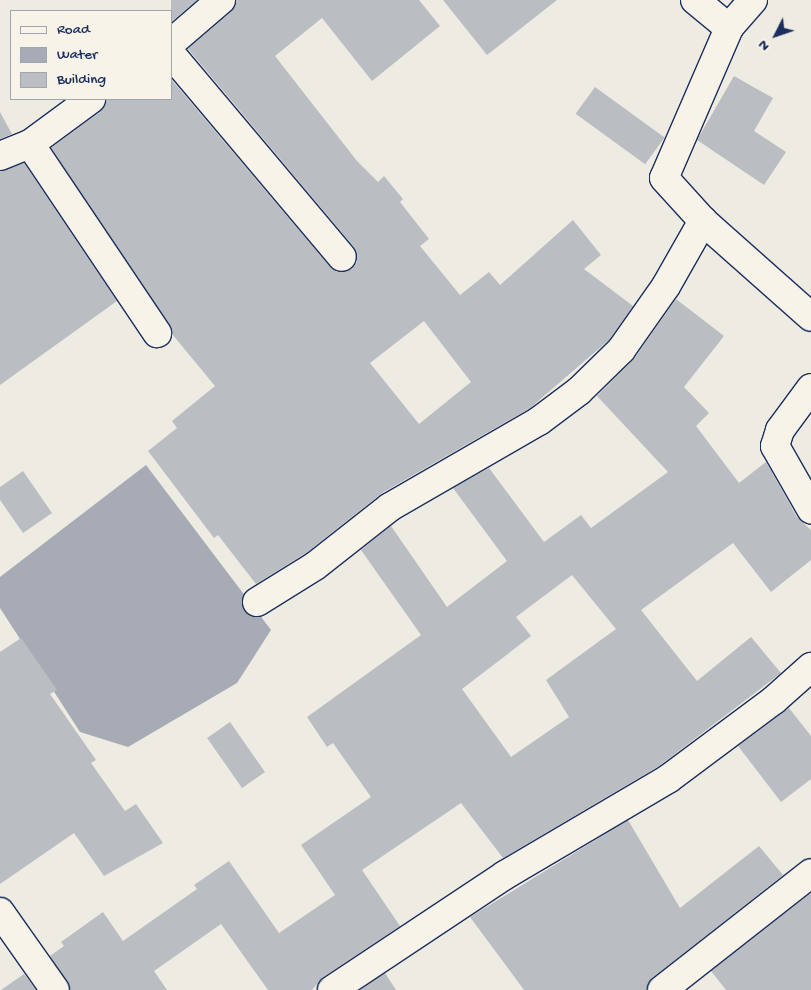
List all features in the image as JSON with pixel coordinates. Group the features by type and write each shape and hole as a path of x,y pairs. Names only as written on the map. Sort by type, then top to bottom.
{"street":[{"path":"172,42 220,0"},
{"path":"695,0 729,28"},
{"path":"753,0 729,28 664,178 703,221 811,317"},
{"path":"172,55 342,257"},
{"path":"0,156 30,144 90,100"},
{"path":"30,144 157,333"},
{"path":"257,602 315,566 390,507 539,421 579,391 626,344 703,221"},
{"path":"811,388 780,430 776,446 811,509"},
{"path":"343,987 505,875 668,779 774,700 811,667"},
{"path":"662,990 811,873"},
{"path":"0,912 55,990"}],"water":[{"path":"146,465 271,630 237,683 128,747 80,732 0,608 0,577"}],"building":[{"path":"171,0 197,0 172,21"},
{"path":"236,0 419,0 440,26 372,81 322,18 275,56 357,161 378,182 384,176 403,199 400,202 429,239 420,246 460,295 489,272 500,285 573,220 601,255 584,269 633,306 609,340 530,408 382,493 306,553 256,584 218,535 214,538 148,451 177,428 172,421 215,386 172,334 51,148 100,112 106,100 172,100 172,80 330,267 337,272 352,269 357,262 354,247 188,49 231,12","holes":["424,321 471,382 419,424 370,363"]},
{"path":"443,0 557,0 487,55"},
{"path":"734,76 773,98 754,131 786,152 764,185 697,140"},
{"path":"595,87 665,138 645,164 576,114"},
{"path":"0,112 12,134 0,139"},
{"path":"24,163 117,301 0,385 0,171"},
{"path":"676,299 724,336 684,387 709,413 696,426 739,483 766,462 797,517 811,530 811,560 771,592 733,543 641,610 697,681 751,637 781,673 659,766 503,858 461,803 362,870 400,926 323,977 312,990 268,990 221,924 154,971 167,990 70,990 50,956 64,946 61,942 103,912 123,941 197,889 194,885 229,861 279,933 335,895 301,845 371,797 333,743 327,747 307,717 421,635 361,550 391,526 447,607 507,561 453,488 489,468 544,542 581,515 591,528 668,472 597,396 634,359","holes":["572,575 616,629 546,680 569,717 511,757 462,689 531,636 516,617"]},
{"path":"23,471 52,513 23,533 0,500 0,487"},
{"path":"21,638 57,690 50,694 96,760 91,763 125,811 136,804 163,843 104,876 74,833 0,884 0,652"},
{"path":"789,708 811,736 811,779 781,802 738,746"},
{"path":"230,722 265,772 242,788 207,738"},
{"path":"628,820 680,908 759,846 783,875 652,978 647,990 524,990 470,917"},
{"path":"811,893 811,990 726,990 711,971"},
{"path":"385,973 396,990 360,990"},
{"path":"24,974 36,990 1,990"}]}
